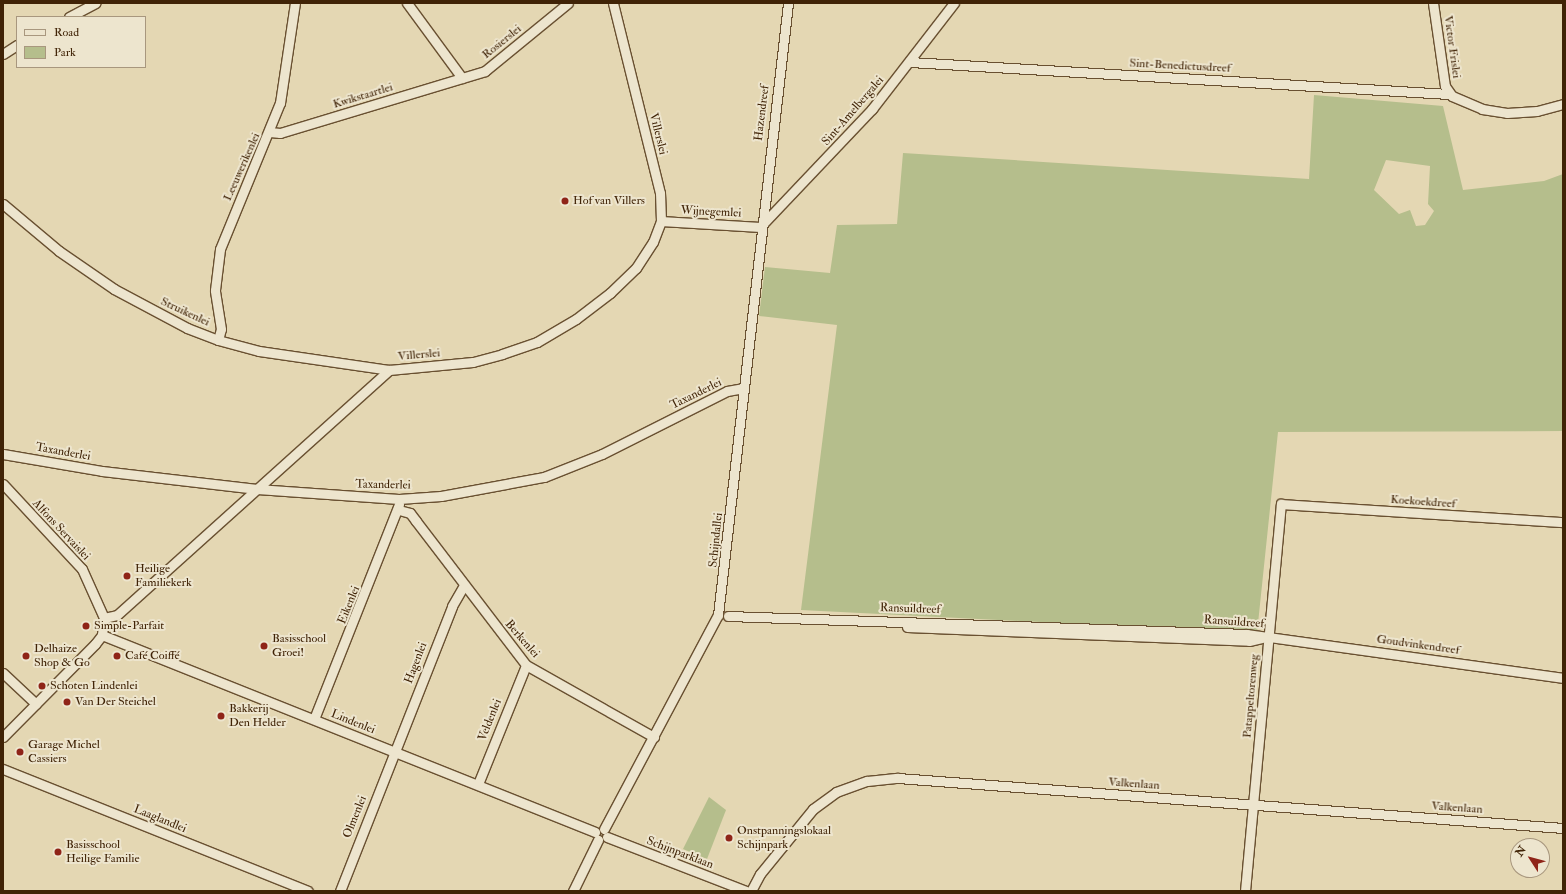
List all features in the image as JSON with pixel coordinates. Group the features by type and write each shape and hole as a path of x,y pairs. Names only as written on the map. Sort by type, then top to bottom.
{"street":[{"path":"71,16 95,3"},
{"name":"Leeuwerikenlei","path":"218,340 221,329 215,290 220,249 270,132 288,66 295,3"},
{"path":"407,3 462,78"},
{"name":"Rosierslei","path":"462,78 498,63 568,3"},
{"name":"Villerslei","path":"104,618 117,615 389,370 473,362 537,342 576,320 636,268 653,242 661,221 660,193 613,3"},
{"name":"Hazendreef","path":"760,227 788,3"},
{"name":"Sint-Amelbergalei","path":"760,227 832,153 910,62 954,3"},
{"name":"Victor Frislei","path":"1434,3 1445,86 1449,94 1471,105 1507,112 1537,111 1563,104"},
{"path":"3,54 16,46"},
{"name":"Sint-Benedictusdreef","path":"910,62 1449,94"},
{"name":"Kwikstaartlei","path":"270,132 280,133 462,78"},
{"name":"Struikenlei","path":"3,204 60,251 114,289 180,325 218,340 259,352 389,370"},
{"name":"Wijnegemlei","path":"661,221 760,227"},
{"name":"Schijndallei","path":"573,891 601,834 718,615 744,388 760,227"},
{"name":"Taxanderlei","path":"3,454 102,471 257,489 399,499 478,490 544,477 602,454 727,392 744,388"},
{"name":"Alfons Servaislei","path":"3,484 82,569 104,618"},
{"path":"400,510 410,513 410,498"},
{"name":"Eikenlei","path":"314,719 400,510 399,499"},
{"name":"Koekoekdreef","path":"1281,504 1563,522"},
{"name":"Patappeltorenweg","path":"1245,891 1281,504"},
{"name":"Berkenlei","path":"410,513 526,665 654,737"},
{"name":"Hagenlei","path":"394,752 452,606 464,585"},
{"name":"Ransuildreef","path":"718,615 1269,636"},
{"path":"3,737 102,635 104,618"},
{"name":"Lindenlei","path":"102,635 601,834"},
{"name":"Goudvinkendreef","path":"1269,636 1563,678"},
{"name":"Veldenlei","path":"478,784 526,665"},
{"path":"3,673 36,704"},
{"name":"Olmenlei","path":"340,891 394,752"},
{"name":"Laaglandlei","path":"3,769 308,891"},
{"name":"Valkenlaan","path":"751,891 760,874 813,809 836,792 867,781 898,778 1563,828"},
{"name":"Schijnparklaan","path":"601,834 746,891"}],"green space":[{"path":"1314,95 1443,106 1463,190 1544,181 1563,174 1563,431 1278,432 1257,633 801,610 837,325 759,316 765,267 830,273 837,225 897,224 903,153 1309,179","holes":["1386,160 1430,166 1428,204 1434,211 1425,225 1416,226 1410,210 1399,214 1374,190"]},
{"path":"709,797 726,810 707,859 683,849"}],"place":[{"name":"Hof van Villers","path":"565,201"},
{"name":"Heilige Familiekerk","path":"127,576"},
{"name":"Simple-Parfait","path":"86,626"},
{"name":"Basisschool Groei!","path":"264,646"},
{"name":"Delhaize Shop & Go","path":"26,656"},
{"name":"Café Coiffé","path":"117,656"},
{"name":"Schoten Lindenlei","path":"42,686"},
{"name":"Van Der Steichel","path":"67,702"},
{"name":"Bakkerij Den Helder","path":"221,716"},
{"name":"Garage Michel Cassiers","path":"20,752"},
{"name":"Onstpanningslokaal Schijnpark","path":"729,838"},
{"name":"Basisschool Heilige Familie","path":"58,852"}]}
